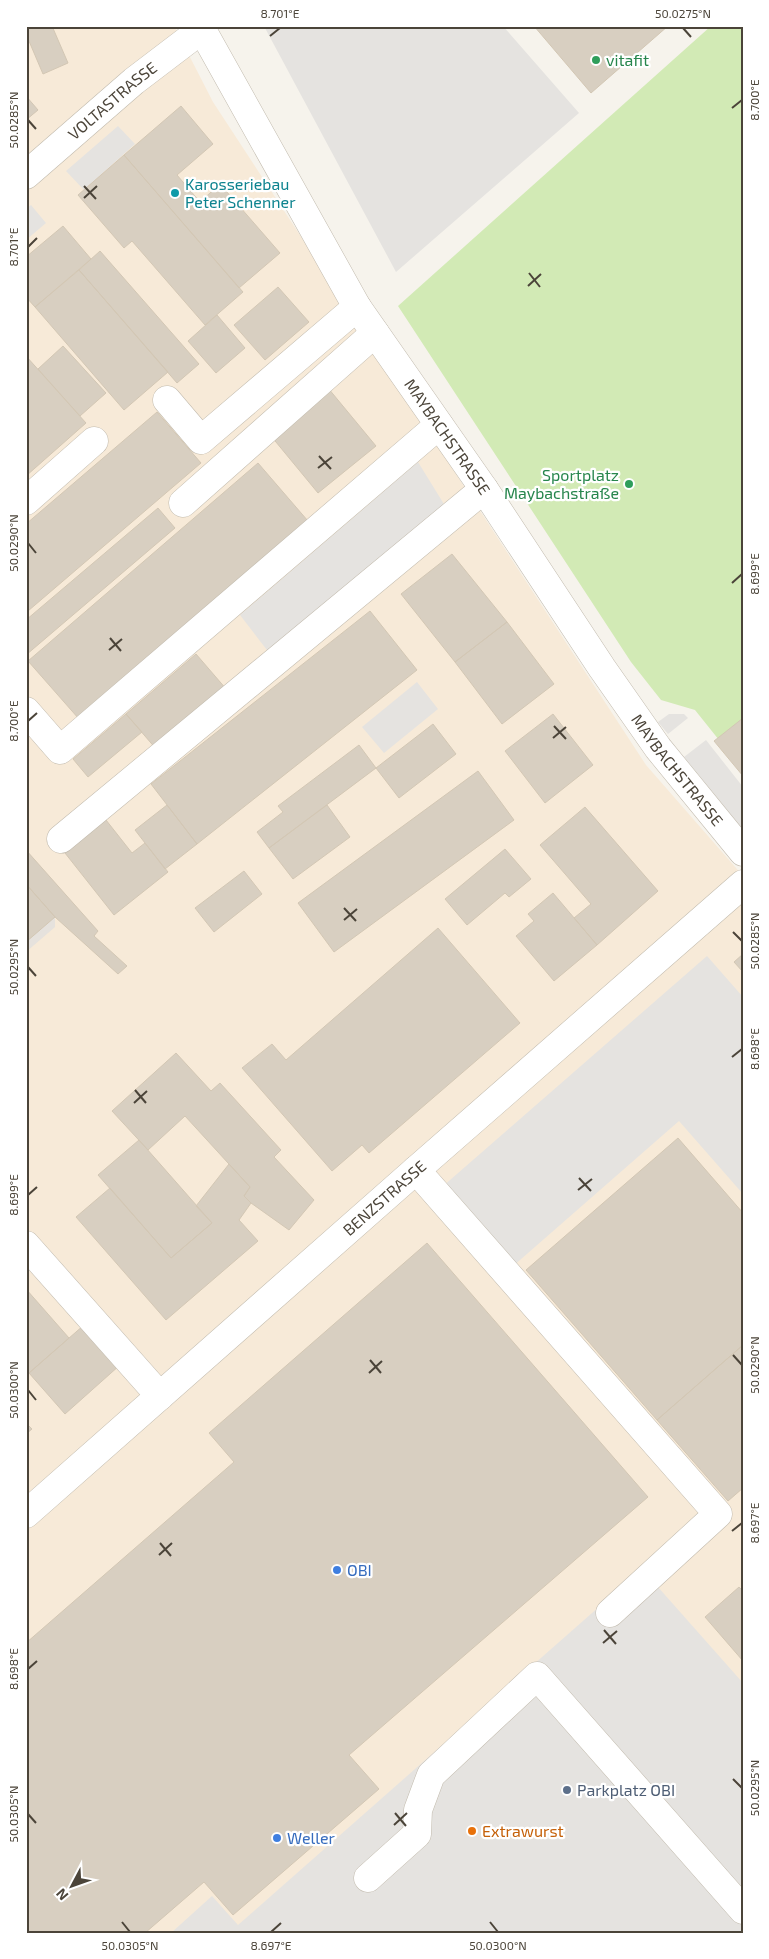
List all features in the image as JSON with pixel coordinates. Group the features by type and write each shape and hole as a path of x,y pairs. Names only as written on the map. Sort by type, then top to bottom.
{"street":[{"name":"VOLTASTRASSE","path":"26,175 134,81 201,28"},
{"name":"MAYBACHSTRASSE","path":"201,28 357,307 440,425 602,668 658,748 743,852"},
{"path":"167,400 201,440 357,307"},
{"path":"183,503 375,333"},
{"path":"26,711 60,750 440,425"},
{"path":"26,501 94,442"},
{"path":"61,839 484,490"},
{"name":"BENZSTRASSE","path":"29,1507 160,1396 743,884"},
{"path":"416,1170 718,1514 610,1613"},
{"path":"26,1245 160,1396"},
{"path":"368,1878 417,1834 418,1810 431,1775 537,1676 743,1910"}],"shaded area":[{"path":"26,26 174,26 213,102 646,765 743,876 743,1933 26,1933"},
{"path":"266,26 503,26 579,113 396,272 265,28"},
{"path":"118,126 135,144 84,190 66,171"},
{"path":"31,205 46,223 26,240 26,209"},
{"path":"418,462 447,509 270,654 240,615"},
{"path":"417,682 438,709 384,753 362,727"},
{"path":"669,714 684,714 688,718 668,734 658,722"},
{"path":"706,740 743,787 743,830 684,757"},
{"path":"26,884 55,917 55,927 26,952"},
{"path":"707,956 743,997 743,1194 679,1121 512,1267 442,1187"},
{"name":"Parkplatz OBI","path":"642,1569 743,1683 743,1933 171,1933 212,1896 238,1925"}],"green space":[{"name":"Sportplatz Maybachstraße","path":"711,26 743,26 743,770 695,710 661,700 631,662 398,306"}],"building":[{"path":"26,26 52,26 68,63 43,74 26,34"},
{"name":"vitafit","path":"534,26 668,26 591,93"},
{"path":"26,96 38,110 26,120"},
{"name":"Karosseriebau Peter Schenner","path":"181,106 213,144 177,175 200,202 220,184 280,253 239,288 124,155"},
{"path":"124,155 243,292 205,325 132,241 124,248 78,195"},
{"path":"63,226 91,259 35,307 26,297 26,257"},
{"path":"100,251 199,364 177,383 79,270"},
{"path":"79,270 168,372 124,410 35,307"},
{"path":"278,287 309,322 265,360 234,325"},
{"path":"217,315 245,348 216,373 188,341"},
{"path":"63,346 106,393 80,416 38,369"},
{"path":"26,356 86,423 26,476"},
{"path":"328,388 376,446 318,493 271,436"},
{"path":"157,412 201,463 28,611 26,609 26,524"},
{"path":"258,463 308,521 79,719 28,661"},
{"path":"158,508 175,528 26,655 26,620"},
{"path":"452,554 507,622 455,662 401,594"},
{"path":"370,611 417,670 197,844 151,784"},
{"path":"507,622 554,684 502,724 455,662"},
{"path":"196,654 227,690 157,750 126,714"},
{"path":"126,714 142,732 88,777 73,759"},
{"path":"553,714 593,765 545,803 505,751"},
{"path":"743,718 743,776 714,741"},
{"path":"433,724 456,754 399,798 376,768"},
{"path":"359,745 376,768 269,848 257,832 283,812 278,806"},
{"path":"478,771 514,820 334,952 298,903"},
{"path":"167,805 197,844 165,869 135,830"},
{"path":"327,805 350,837 293,879 269,848"},
{"path":"585,807 658,891 597,945 574,918 591,904 540,845"},
{"path":"106,820 132,853 145,843 168,872 114,915 65,853"},
{"path":"505,849 531,879 509,897 505,893 467,925 445,899"},
{"path":"26,850 98,931 94,936 127,966 118,974 55,917 26,884"},
{"path":"244,871 262,894 214,932 195,908"},
{"path":"26,884 55,917 26,942"},
{"path":"553,893 597,945 554,981 516,936 534,921 528,914"},
{"path":"438,928 520,1023 369,1153 362,1145 332,1171 242,1068 272,1044 286,1060"},
{"path":"743,954 743,972 734,962"},
{"path":"176,1053 211,1091 220,1083 281,1150 274,1157 314,1200 289,1230 244,1196 250,1187 185,1116 148,1150 112,1111"},
{"path":"678,1138 743,1213 743,1345 657,1420 526,1270"},
{"path":"139,1140 212,1223 171,1258 98,1175"},
{"path":"229,1164 250,1187 244,1196 251,1203 239,1220 258,1241 166,1320 76,1217 110,1188 171,1258 212,1223 196,1206"},
{"name":"OBI","path":"427,1243 648,1497 349,1755 379,1789 233,1915 204,1882 145,1933 26,1933 26,1643 234,1462 209,1433"},
{"path":"26,1289 69,1338 29,1373 26,1370"},
{"path":"84,1325 120,1365 65,1414 29,1373"},
{"path":"743,1345 743,1488 728,1501 657,1420"},
{"path":"26,1423 32,1429 26,1434"},
{"path":"739,1587 743,1591 743,1661 705,1617"}],"place":[{"name":"vitafit","path":"596,60"},
{"name":"Karosseriebau Peter Schenner","path":"175,193"},
{"name":"Sportplatz Maybachstraße","path":"629,484"},
{"name":"OBI","path":"337,1570"},
{"name":"Parkplatz OBI","path":"567,1790"},
{"name":"Extrawurst","path":"472,1831"},
{"name":"Weller","path":"277,1838"}]}
